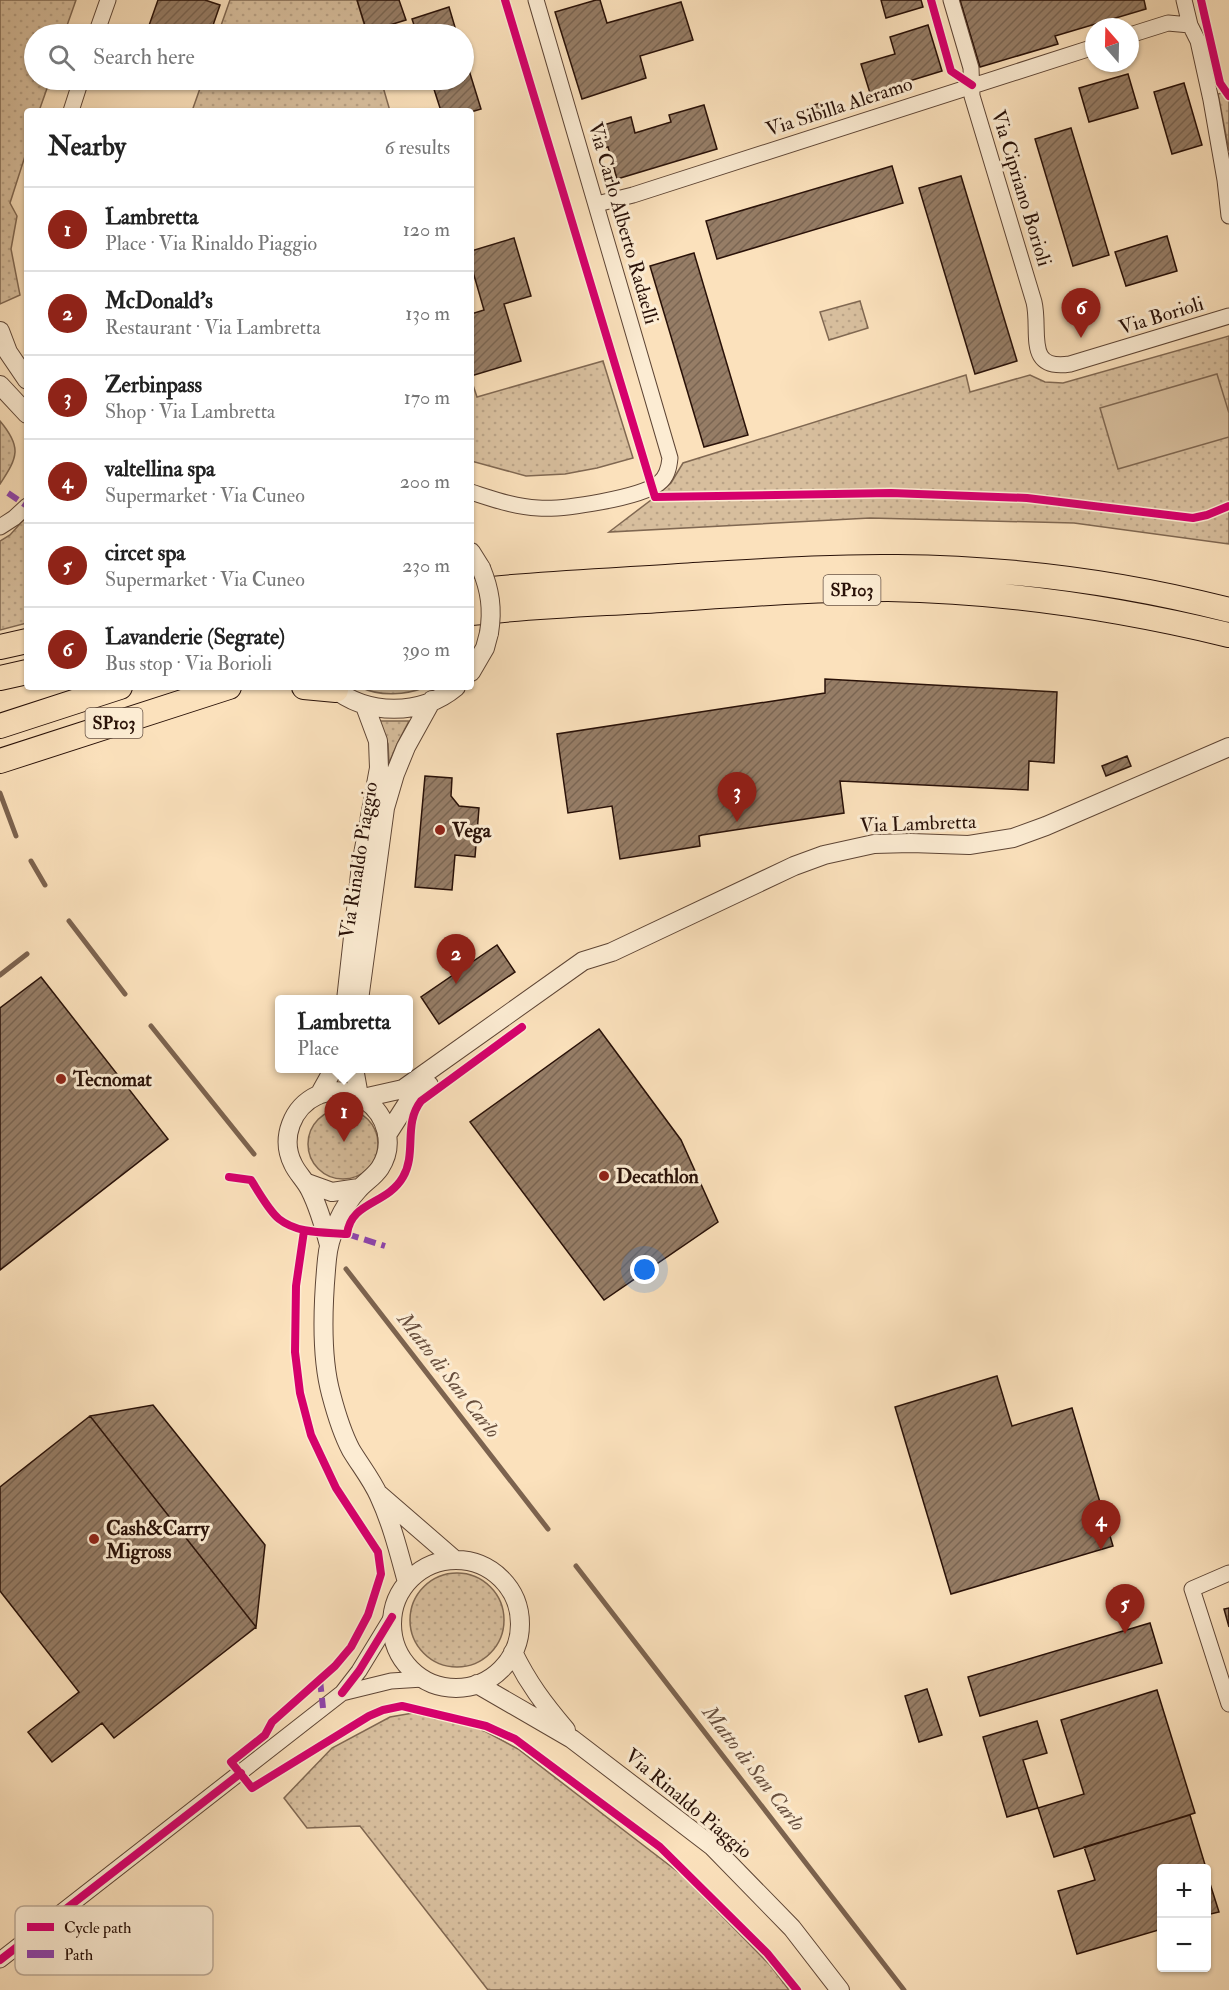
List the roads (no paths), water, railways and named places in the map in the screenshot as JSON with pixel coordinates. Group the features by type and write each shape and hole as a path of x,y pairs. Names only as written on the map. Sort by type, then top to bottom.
{"highway":[{"name":"SP103","path":"474,591 807,568 914,567 1069,579 1127,588 1229,610"},
{"name":"SP103","path":"474,613 773,593 900,590 992,595 1061,602 1141,615 1229,635"},
{"path":"0,647 24,642"},
{"path":"0,678 24,673"},
{"name":"SP103","path":"0,726 111,690"},
{"name":"SP103","path":"0,761 220,690"}],"street":[{"path":"100,24 108,0"},
{"name":"Via Carlo Alberto Radaelli","path":"474,493 523,507 587,504 634,493 658,484 666,475 670,458 536,0"},
{"name":"Via Cipriano Borioli","path":"951,0 971,68 972,96 1034,302 1038,351 1041,357 1050,364 1056,366 1070,364"},
{"path":"1184,0 1190,25 1198,41 1211,100 1229,216"},
{"path":"1139,32 1168,23 1190,25"},
{"name":"Via Sibilla Aleramo","path":"597,204 633,195 1085,49"},
{"path":"71,108 77,90"},
{"name":"Via Borioli","path":"1070,364 1229,316"},
{"path":"0,331 8,351 24,375"},
{"path":"0,385 24,411"},
{"path":"0,527 24,509"},
{"path":"474,557 481,568 490,595 492,615 489,633 474,667"},
{"path":"336,690 365,706 400,709 416,707 452,690"},
{"name":"Via Rinaldo Piaggio","path":"360,995 385,808 406,747 432,700"},
{"name":"Via Rinaldo Piaggio","path":"345,995 361,866 379,768 378,741 365,706"},
{"name":"Via Lambretta","path":"361,1097 403,1089 583,961 612,952 794,866 824,855 874,844 969,845 1013,838 1229,747"},
{"name":"Via Lambretta","path":"387,1135 410,1099 612,952"},
{"path":"319,1095 331,1073"},
{"path":"355,1073 361,1097"},
{"path":"329,1245 341,1215 358,1188 375,1175 386,1157 387,1135 380,1113 361,1097 340,1091 319,1095 299,1109 288,1131 289,1154 293,1165 307,1183 324,1223 329,1245 325,1334 331,1392 350,1448 379,1494 396,1540 407,1582"},
{"path":"307,1183 332,1192 358,1188"},
{"path":"379,1494 455,1560"},
{"path":"455,1560 486,1567 504,1581 511,1591 519,1612 520,1624 519,1636 513,1652 498,1672 477,1684 464,1688 436,1685 423,1679 400,1656 392,1634 392,1617 397,1599 407,1582 432,1564 455,1560"},
{"path":"1229,1573 1192,1589 1213,1648 1229,1704"},
{"path":"69,1906 342,1693 359,1671 392,1617"},
{"name":"Via Rinaldo Piaggio","path":"513,1652 525,1678 573,1739"},
{"path":"342,1693 391,1681 423,1679"},
{"name":"Via Rinaldo Piaggio","path":"477,1684 573,1739 712,1846 792,1928 840,1990"},
{"path":"0,1960 15,1948"}],"waterway":[{"name":"Matto di San Carlo","path":"0,793 16,836"},
{"name":"Matto di San Carlo","path":"31,861 45,885"},
{"name":"Matto di San Carlo","path":"69,921 125,994"},
{"path":"0,975 27,954"},
{"name":"Matto di San Carlo","path":"151,1026 254,1154"},
{"name":"Matto di San Carlo","path":"346,1269 548,1529"},
{"name":"Matto di San Carlo","path":"576,1566 904,1990"}],"place":[{"name":"Lavanderie (Segrate)","path":"1081,338"},
{"name":"Zerbinpass","path":"737,822"},
{"name":"Vega","path":"440,830"},
{"name":"McDonald's","path":"456,984"},
{"name":"Tecnomat","path":"61,1079"},
{"name":"Lambretta","path":"344,1142"},
{"name":"Decathlon","path":"604,1176"},
{"name":"Cash&Carry Migross","path":"94,1539"},
{"name":"valtellina spa","path":"1101,1550"},
{"name":"circet spa","path":"1125,1634"}]}
